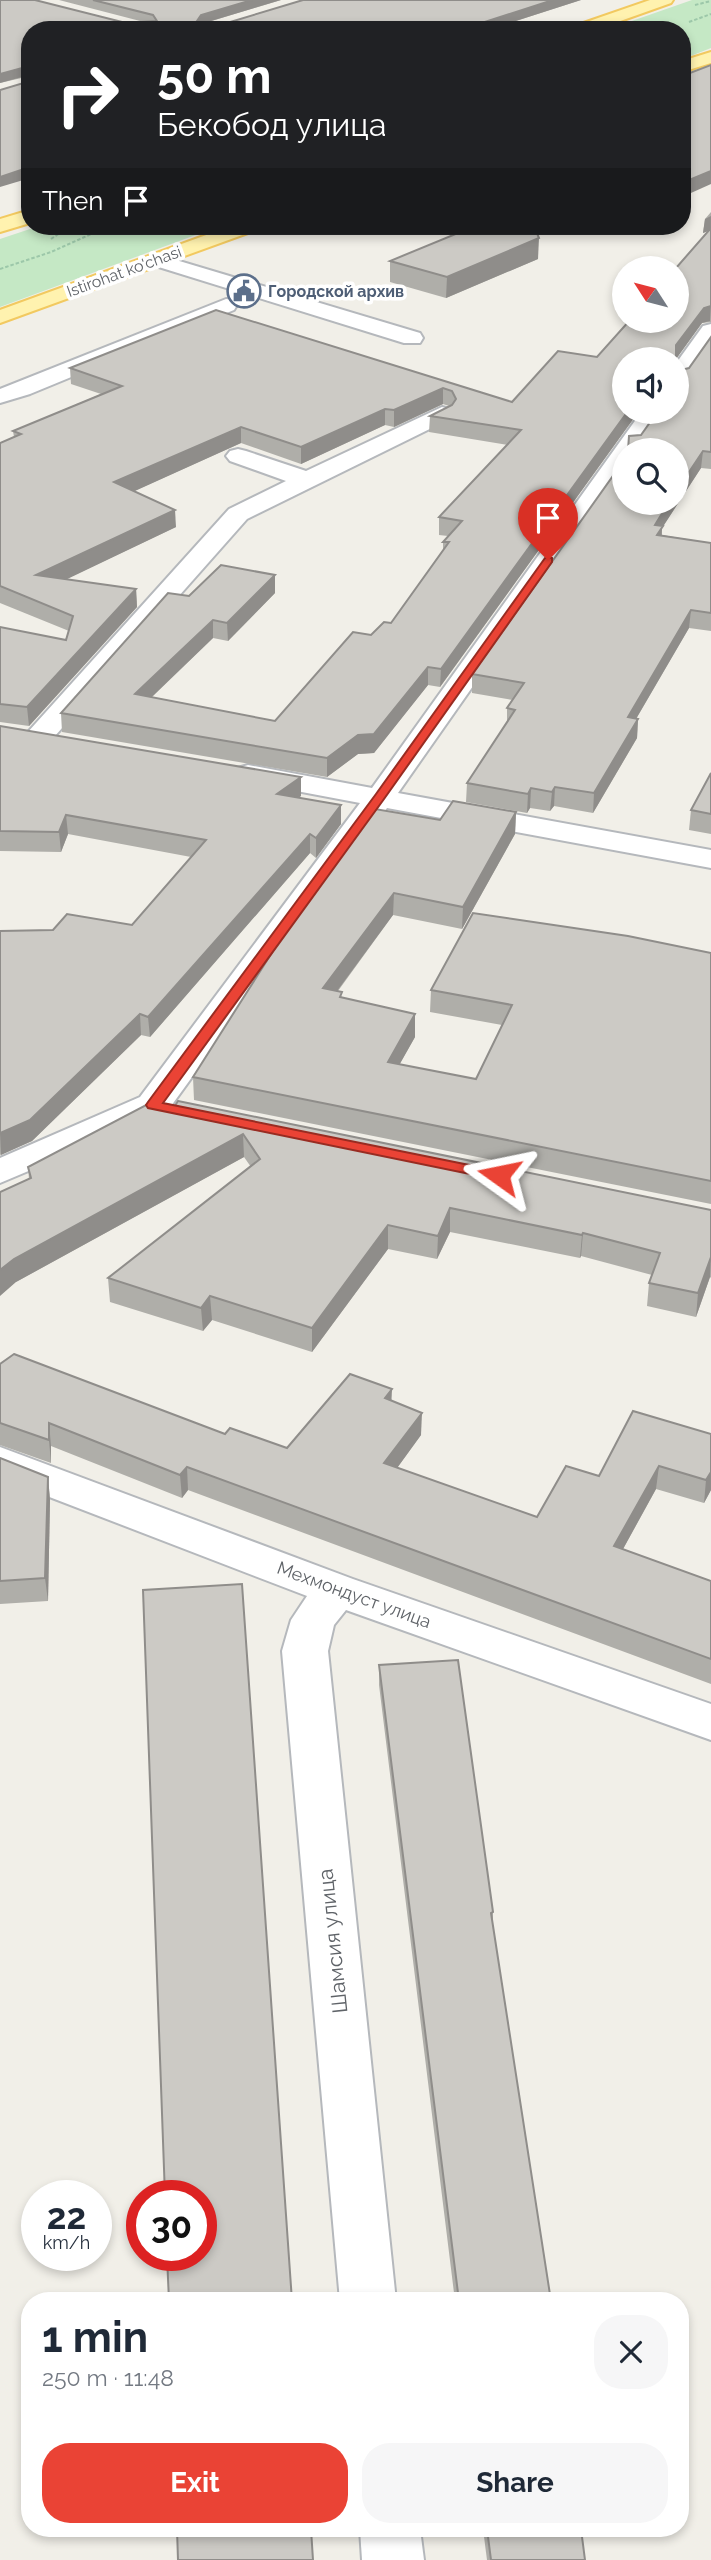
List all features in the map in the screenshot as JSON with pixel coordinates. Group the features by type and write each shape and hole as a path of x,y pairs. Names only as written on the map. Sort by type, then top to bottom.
{"main road":[{"path":"604,21 665,0"},
{"path":"691,64 711,57"},
{"path":"0,226 21,219"},
{"name":"Istirohat ko'chasi","path":"0,317 224,235"}],"street":[{"path":"156,260 412,338"},
{"path":"0,396 226,305 215,298 124,271"},
{"path":"689,361 711,331"},
{"path":"38,739 237,514 442,414"},
{"path":"238,456 307,480"},
{"path":"0,1172 153,1105 380,797 612,471"},
{"path":"215,769 711,859"},
{"path":"153,1105 194,1113"},
{"name":"Мехмондуст улица","path":"0,1462 337,1590 711,1722"},
{"name":"Шамсия улица","path":"337,1590 313,1620 305,1651 367,2292"},
{"path":"391,2537 393,2560"}],"path":[{"path":"0,269 51,252 89,235"}],"green space":[{"path":"692,0 711,0 711,48 691,56 691,21 632,21"},
{"path":"21,232 21,235 196,235 0,307 0,239"}],"building":[{"path":"0,0 35,0 118,21 21,21 21,68 0,74"},
{"path":"93,0 252,0 201,15 197,21 157,21 153,15"},
{"path":"303,0 553,0 488,21 234,21"},
{"path":"711,65 711,171 691,179 691,73"},
{"path":"21,84 21,170 0,177 0,90"},
{"path":"711,228 711,306 704,308 690,326 690,256 686,256"},
{"path":"453,235 538,235 539,238 447,277 390,261"},
{"path":"216,310 512,402 558,351 597,357 618,333 685,333 676,347 612,347 612,424 619,424 441,669 428,667 374,734 358,735 327,758 61,713 168,593 189,596 221,565 275,575 227,623 213,620 135,694 275,721 353,632 371,635 384,622 391,623 449,542 443,542 462,521 439,517 521,430 430,416 452,405 456,399 452,391 443,388 394,410 385,409 301,447 241,427 114,482 175,510 36,575 136,589 27,707 0,704 0,627 66,640 73,616 0,586 0,443 21,434 13,431 122,386 70,368"},
{"path":"711,337 711,452 703,451 689,472 689,438 629,438 641,435 649,424 689,424 689,368"},
{"path":"612,477 612,515 661,515 655,525 663,526 657,535 711,543 711,613 691,610 628,717 638,719 594,793 555,787 552,792 531,788 528,794 467,783 515,710 507,708 524,683 472,674"},
{"path":"0,726 301,777 277,794 341,805 316,838 310,834 148,1017 140,1014 30,1120 0,1133 0,931 53,930 67,914 132,925 206,840 66,815 59,832 0,831"},
{"path":"711,773 711,814 691,810"},
{"path":"453,801 516,812 463,907 394,893 323,988 342,992 340,997 415,1014 388,1062 476,1079 512,1005 431,990 473,913 628,936 711,953 711,1181 193,1077 294,918 375,809 440,820"},
{"path":"178,1101 711,1210 711,1257 698,1293 649,1283 660,1253 583,1233 582,1235 450,1208 438,1236 388,1225 312,1328 210,1296 201,1308 108,1278 260,1159 243,1134 14,1259 0,1270 0,1192 31,1178 28,1167 148,1104 173,1109"},
{"path":"14,1354 225,1434 230,1428 287,1448 350,1374 392,1389 385,1398 422,1413 384,1463 537,1517 566,1466 599,1476 633,1411 711,1434 711,1472 706,1480 659,1466 614,1546 711,1581 711,1659 187,1467 180,1475 49,1423 49,1440 0,1423 0,1364"},
{"path":"0,1458 48,1477 45,1578 0,1581"},
{"path":"242,1584 291,2292 169,2292 168,2271 217,2271 217,2180 164,2180 143,1590"},
{"path":"458,1660 493,1912 491,1913 550,2292 458,2292 379,1665"},
{"path":"177,2537 312,2537 313,2560 178,2560"},
{"path":"488,2537 582,2537 585,2560 491,2560"}],"place":[{"name":"Городской архив","path":"244,291"}],"route":[{"path":"499,1175 153,1105 380,797 548,560"}]}
